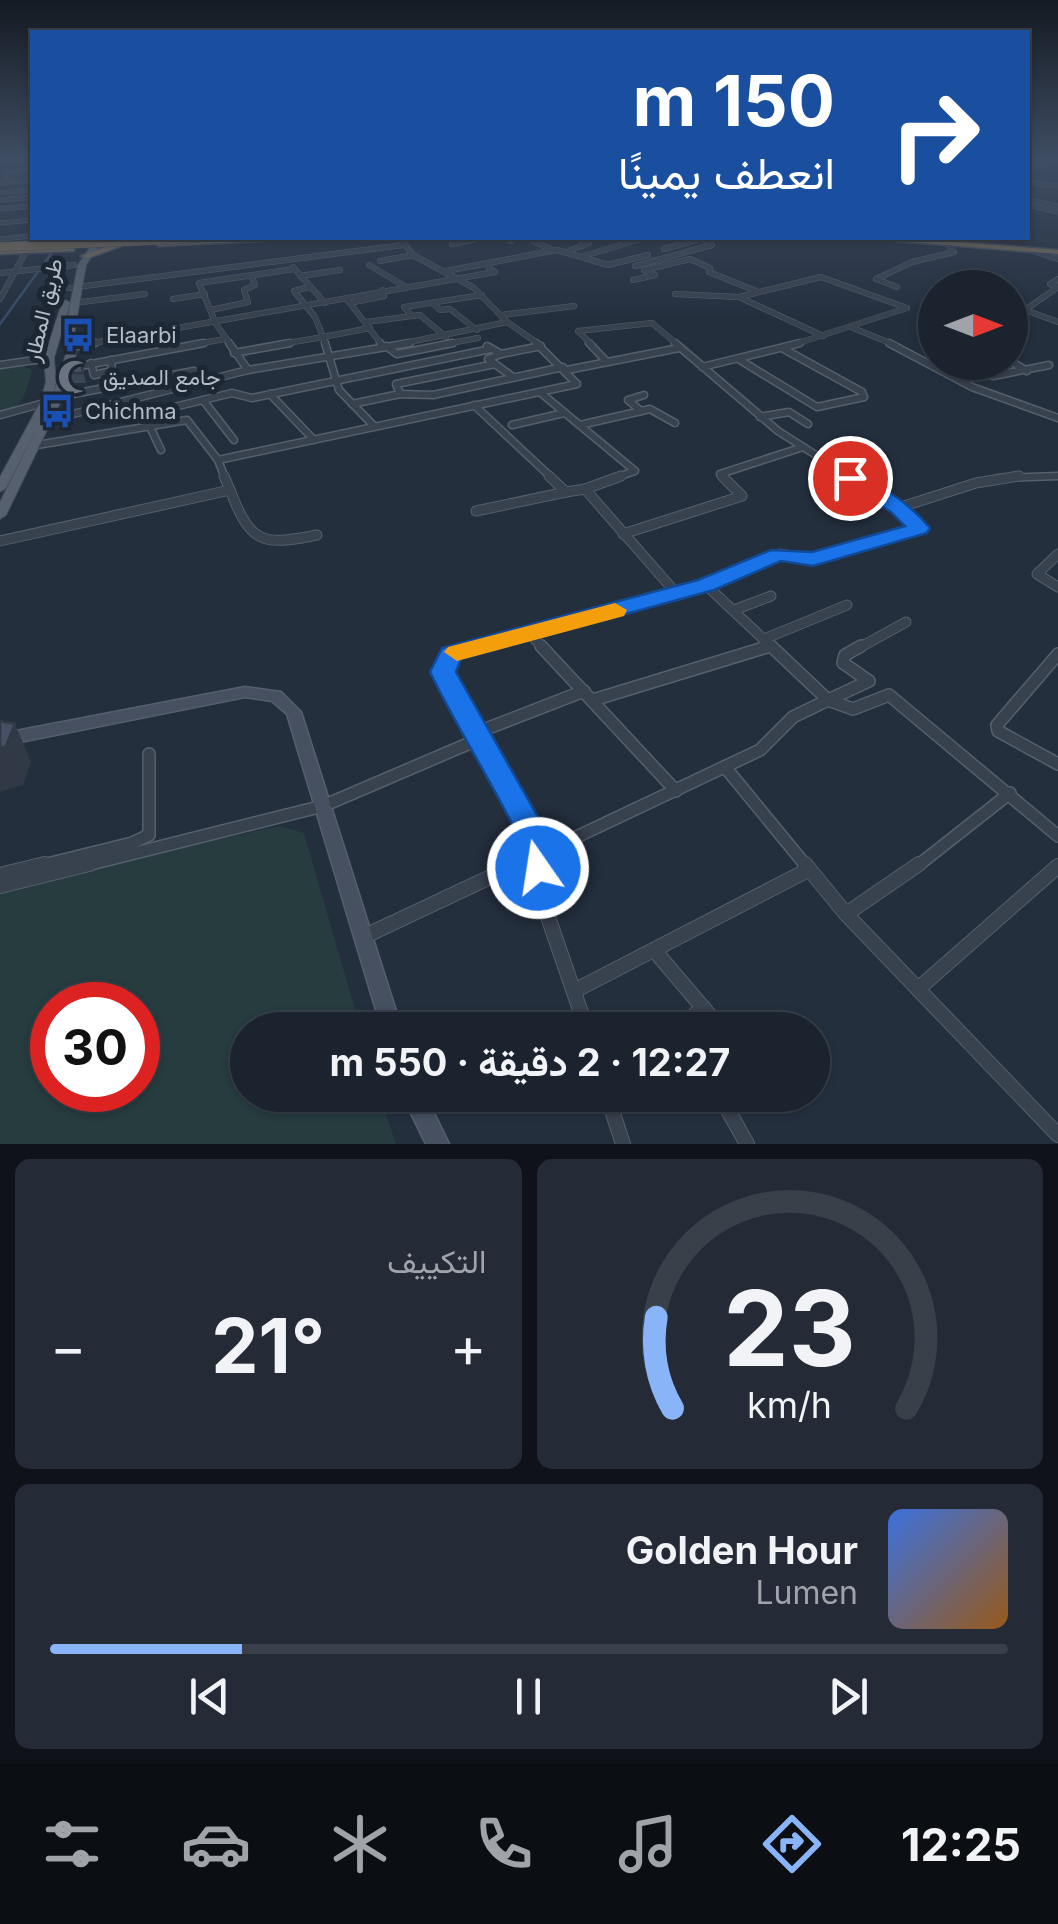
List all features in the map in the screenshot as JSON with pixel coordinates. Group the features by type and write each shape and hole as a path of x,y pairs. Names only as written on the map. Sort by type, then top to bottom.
{"highway":[{"path":"0,246 36,240 76,243"},
{"path":"95,245 141,240"},
{"path":"0,246 151,240"},
{"path":"95,245 241,240"},
{"path":"909,240 1058,250"},
{"path":"949,240 1058,250"},
{"path":"0,246 76,243"}],"main road":[{"path":"76,243 95,245"},
{"name":"طريق المطار","path":"52,400 49,358 73,287 76,243"},
{"name":"طريق المطار","path":"76,270 95,245"},
{"name":"طريق المطار","path":"0,488 27,447 66,370 73,287"},
{"path":"54,345 71,345"},
{"path":"47,372 66,370"},
{"name":"طريق المطار","path":"0,516 27,447"},
{"path":"0,738 236,694 269,694 282,699 294,712 386,1012"},
{"path":"422,1112 438,1144"}],"street":[{"path":"0,224 30,220"},
{"path":"218,460 578,384 482,295 414,255 400,240"},
{"path":"452,244 471,240"},
{"path":"537,240 552,250"},
{"path":"570,251 589,244 580,240"},
{"path":"584,256 636,240"},
{"path":"675,240 684,243"},
{"path":"664,249 695,240"},
{"path":"634,266 712,244 705,240"},
{"path":"983,240 991,243"},
{"path":"897,287 876,280 912,262 954,252 947,243"},
{"path":"73,287 403,245"},
{"path":"443,272 552,250 570,251 606,264 648,255"},
{"path":"1028,250 1058,260"},
{"path":"0,299 25,253"},
{"path":"380,261 414,255"},
{"path":"644,270 692,259 710,268 712,274 756,291"},
{"path":"290,260 325,303"},
{"path":"624,262 654,275 632,280"},
{"path":"71,345 216,324 495,272 485,264"},
{"path":"369,265 406,287"},
{"path":"188,273 194,283 199,283 294,269"},
{"path":"0,274 76,270"},
{"path":"300,276 340,270"},
{"path":"211,310 248,302 244,290 254,286 251,275"},
{"path":"702,367 853,328 907,308 821,277 738,297"},
{"path":"1058,279 1050,284 1058,287"},
{"path":"199,283 216,324 248,370"},
{"path":"309,287 294,290 315,317 334,380 374,426"},
{"path":"1058,287 1025,310 1058,322"},
{"path":"675,294 688,299 727,293 823,336"},
{"path":"74,303 145,294"},
{"path":"173,298 205,294"},
{"path":"412,316 404,307 482,295"},
{"path":"348,301 384,346 397,354 475,333 504,318 574,306"},
{"path":"433,304 440,310 450,308 501,354"},
{"path":"234,353 412,316 422,316 446,337"},
{"path":"582,1012 538,884 543,854 475,737 443,672 445,662 451,654 706,585 779,554 813,559 920,528 898,508 760,417 652,323 578,331 607,362"},
{"path":"853,328 916,354 972,387 1057,416"},
{"path":"40,422 248,370 475,333"},
{"path":"128,338 128,356"},
{"path":"66,370 225,338"},
{"path":"513,377 488,358 541,346"},
{"path":"352,404 400,394 426,397 513,377 678,348"},
{"path":"740,360 817,407 864,397 862,392 782,348"},
{"path":"174,407 232,393 246,398 270,394 492,349"},
{"path":"0,365 49,358"},
{"path":"91,363 94,375 98,376 112,371 111,360"},
{"path":"400,394 394,388 396,384 495,364"},
{"path":"1028,371 1049,365"},
{"path":"0,416 52,400 194,371"},
{"path":"158,391 218,460 246,532 256,540 275,544 317,536"},
{"path":"476,511 585,489 635,471 542,393"},
{"path":"270,394 314,440"},
{"path":"641,411 628,400 644,396"},
{"path":"202,400 234,440"},
{"path":"474,405 566,492"},
{"path":"580,425 653,410 674,422"},
{"path":"760,417 789,412 808,424"},
{"path":"512,425 564,413"},
{"path":"27,447 187,420"},
{"path":"150,427 161,450"},
{"path":"623,534 742,496 720,474 803,447"},
{"path":"898,508 1002,475 1058,476"},
{"path":"585,489 676,594"},
{"path":"0,542 230,490"},
{"path":"1058,554 1037,574 1058,587"},
{"path":"706,585 828,700 853,709 890,695"},
{"path":"734,610 772,596"},
{"path":"0,886 323,806 475,737 589,695 768,642 847,605"},
{"path":"906,622 842,659 1058,836"},
{"path":"530,634 676,791"},
{"path":"1058,654 997,725 998,731 1010,741 1058,764"},
{"path":"363,937 725,768 775,742 786,722 869,681"},
{"path":"0,874 132,843 149,835 149,754"},
{"path":"725,768 846,914 1058,1135"},
{"path":"846,914 921,863 1010,793"},
{"path":"918,989 1058,866"},
{"path":"576,990 808,870"},
{"path":"654,950 706,1012"},
{"path":"697,1012 702,1007"},
{"path":"613,1112 623,1144"},
{"path":"727,1112 747,1144"}],"green space":[{"path":"21,365 32,370 26,392 14,407 0,413 0,368"},
{"path":"280,826 304,833 356,1012 230,1012 230,1112 385,1112 396,1144 0,1144 0,888"}],"building":[{"path":"81,362 83,373 68,373 71,364"},
{"path":"0,721 15,724 6,746 0,748"}],"waterway":[{"path":"0,324 53,251"}],"slow traffic":[{"path":"457,652 615,610"}],"place":[{"name":"Elaarbi","path":"78,335"},
{"name":"جامع الصديق","path":"75,377"},
{"name":"Chichma","path":"57,411"}],"route":[{"path":"538,868 543,854 443,672 451,654 706,585 779,554 813,559 920,528 898,508 850,478"}]}
